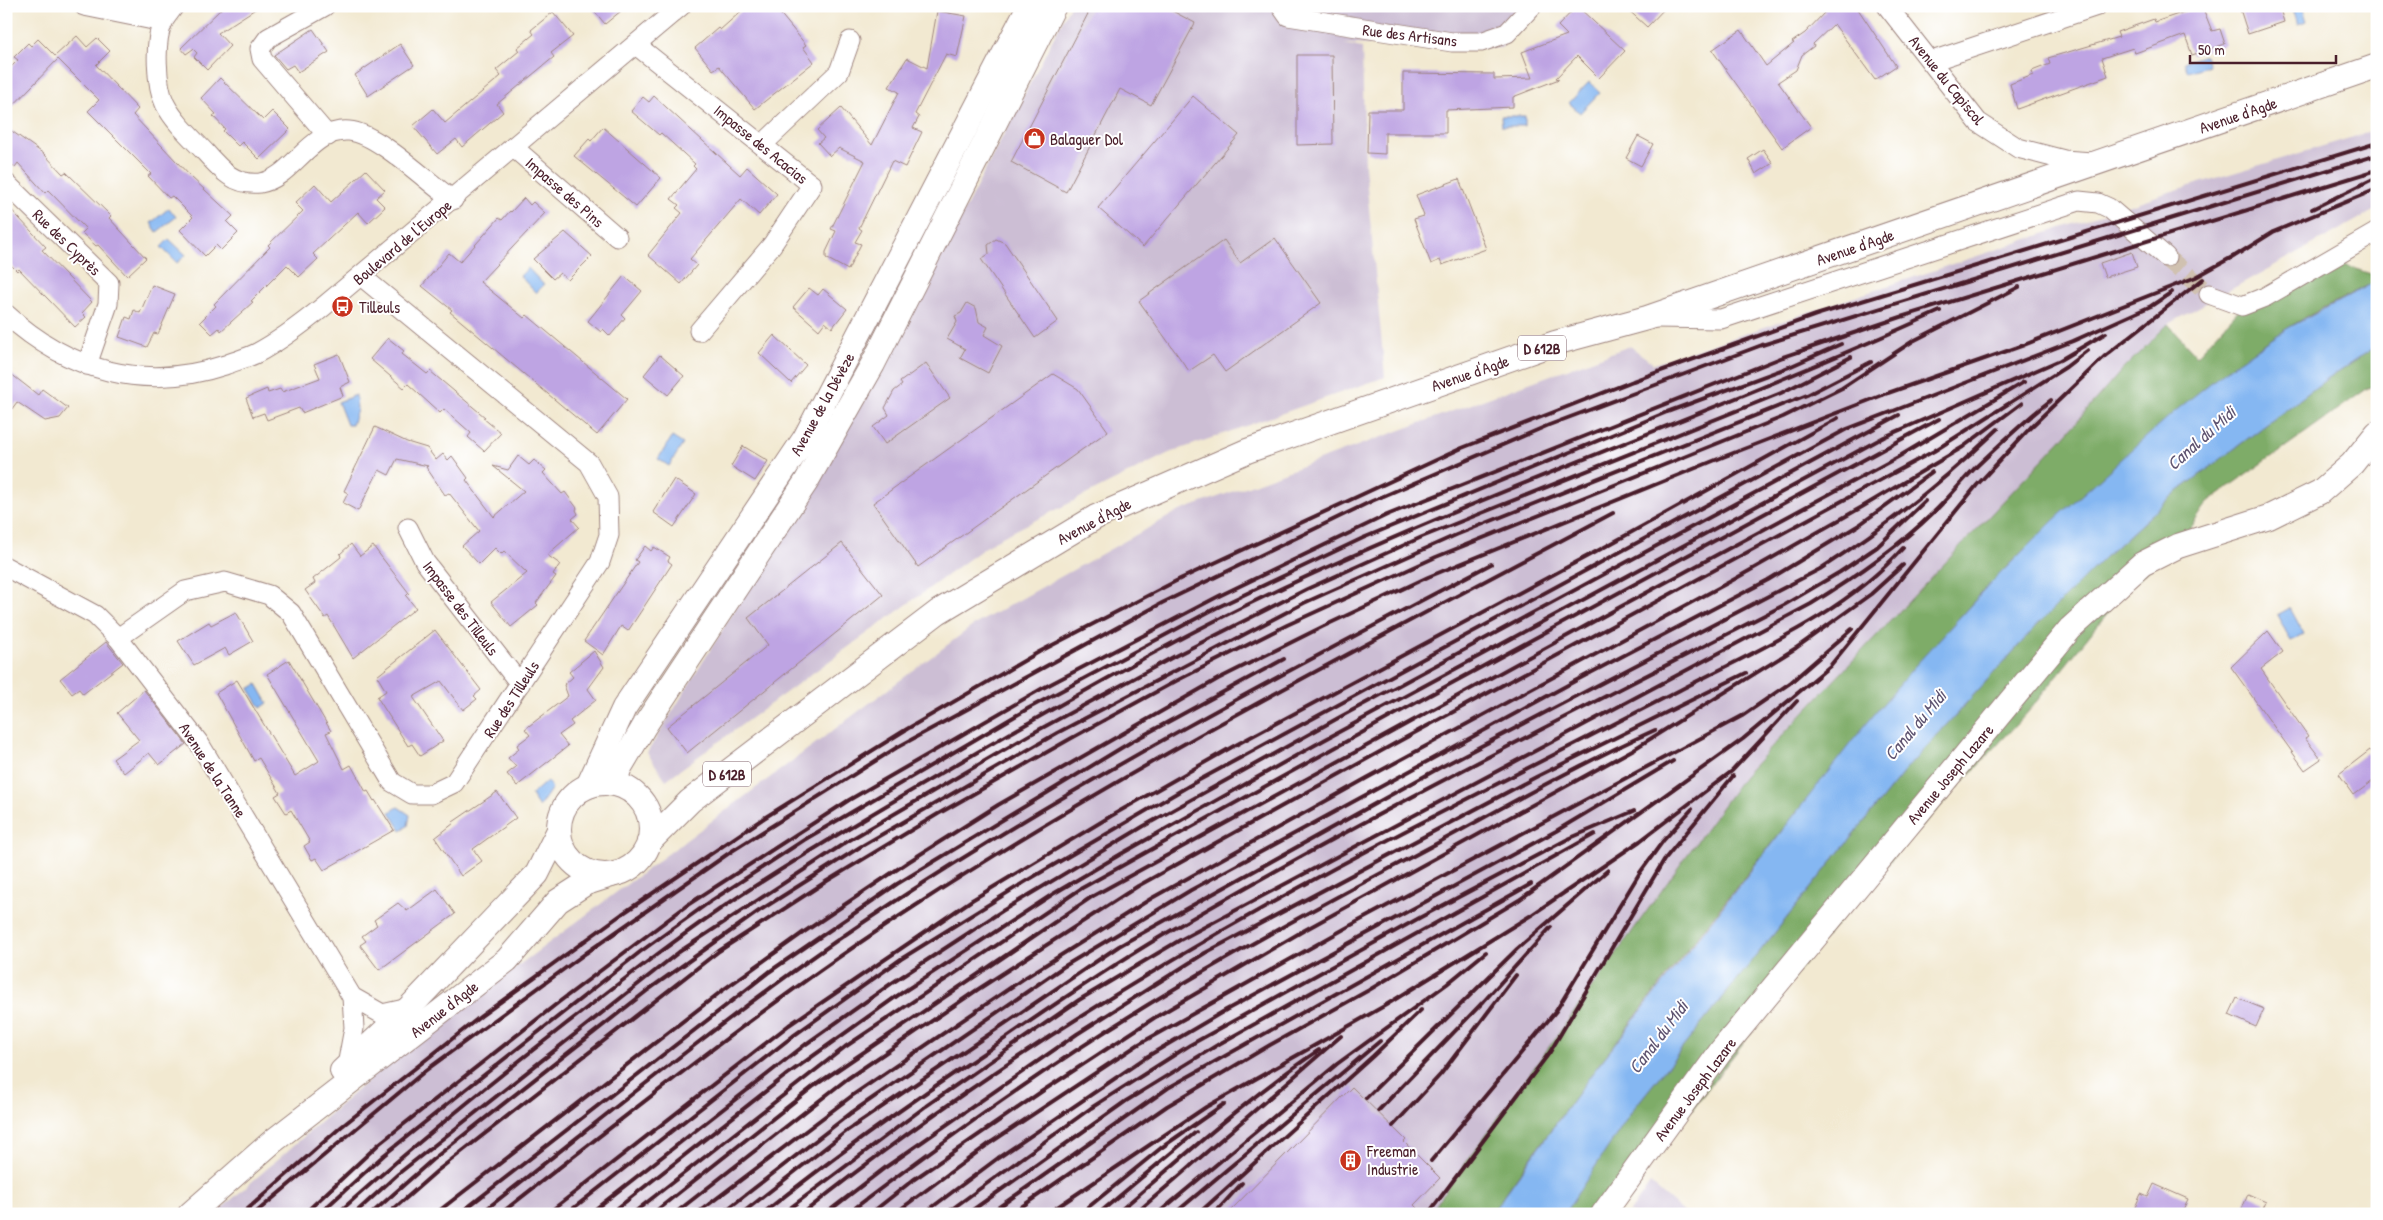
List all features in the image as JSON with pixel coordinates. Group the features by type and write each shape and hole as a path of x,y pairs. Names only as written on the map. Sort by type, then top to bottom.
{"main road":[{"name":"Avenue de la Dévèze","path":"588,786 624,708 805,438 1029,6"},
{"name":"Avenue de la Dévèze","path":"615,784 619,770 645,725 806,482 873,364 1054,6"},
{"name":"Avenue d'Agde","path":"649,842 690,801 938,612 1096,517 1256,447 1555,343 1647,318 2101,163 2377,66"},
{"name":"Avenue Joseph Lazare","path":"1603,1214 1722,1051 2070,629 2142,564 2178,546 2224,533 2268,517 2320,492 2352,464 2377,433"},
{"path":"601,783 615,784 626,788 643,804 649,816 651,829 649,842 643,854 634,864 623,871 611,875 595,874 581,868 570,859 562,846 559,830 560,816 566,803 576,793 588,786 601,783"},
{"name":"D 612B","path":"643,804 690,801"},
{"name":"Avenue d'Agde","path":"272,1142 347,1066 409,1008 537,874 559,830"},
{"name":"Avenue d'Agde","path":"190,1214 272,1142 507,960 558,901 586,883 611,875"}],"street":[{"path":"84,6 163,22"},
{"path":"174,6 163,22 157,52 164,102 176,120 227,176 242,182 258,183 276,179 306,149 328,136 349,131 366,137 393,154 453,200"},
{"path":"325,6 268,38 260,49 262,59 328,136"},
{"name":"Boulevard de l'Europe","path":"6,314 41,343 87,365 118,374 155,378 203,372 256,354 302,324 361,276 681,6"},
{"path":"1008,49 1023,6"},
{"path":"1015,83 1033,19 1040,6"},
{"name":"Rue des Artisans","path":"1281,6 1288,16 1452,42 1481,42 1507,33 1532,6"},
{"name":"Avenue du Capiscol","path":"1887,6 1978,122 2018,148 2064,160 2101,163"},
{"path":"1932,61 2097,6"},
{"path":"762,144 838,72 850,41"},
{"name":"Impasse des Acacias","path":"636,45 812,185 772,245 699,331"},
{"name":"Impasse des Pins","path":"512,147 617,237"},
{"name":"Rue des Cyprès","path":"6,183 109,283 108,304 87,365"},
{"path":"1647,318 1721,319 2079,201 2098,202 2109,208 2166,257"},
{"path":"2209,294 2242,306 2264,297 2377,232"},
{"name":"Rue des Tilleuls","path":"118,638 185,591 225,582 269,595 291,613 392,782 412,794 431,794 454,783 600,562 609,535 608,497 589,463 361,276"},
{"name":"Impasse des Tilleuls","path":"408,528 425,562 520,684"},
{"name":"Avenue de la Tanne","path":"6,567 95,615 118,638 200,743 352,997 354,1028 347,1066"},
{"name":"Avenue de la Tanne","path":"352,997 382,1014 409,1008"}],"shaded area":[{"path":"1070,6 1539,6 1501,48 1344,44 1362,48 1365,166 1385,377 1169,453 994,541 666,780 647,753 883,368"},
{"path":"2377,130 2377,209 2168,324 2122,370 2061,440 1744,776 1429,1214 215,1214 388,1063 974,625 1177,512 1630,346 1654,364 2166,193"},
{"path":"1650,1183 1686,1214 1629,1214"}],"green space":[{"path":"2328,260 2377,276 2377,281 2296,323 2223,374 2165,422 2026,548 1939,640 1787,824 1636,1016 1562,1114 1491,1214 1429,1214 1744,776 2061,440 2122,370 2168,324 2197,356 2242,306"},
{"path":"2377,346 2377,386 2368,388 2208,502 2178,546 2129,586 2028,712 1896,854 1813,952 1650,1164 1606,1214 1563,1214 1634,1108 1907,768 2042,620 2104,558 2173,495 2328,378"}],"water":[{"path":"2292,6 2302,6 2307,21 2298,24"},
{"path":"2205,55 2209,65 2188,72 2184,62"},
{"path":"1589,82 1600,92 1580,113 1569,103"},
{"path":"1501,116 1525,116 1525,126 1502,126"},
{"path":"169,208 176,217 157,232 151,223"},
{"path":"169,239 186,255 177,263 161,247"},
{"path":"528,268 544,285 536,293 520,276"},
{"name":"Canal du Midi","path":"2377,281 2377,346 2328,378 2173,495 2104,558 2042,620 1907,768 1634,1108 1564,1214 1491,1214 1591,1075 1853,740 1913,668 1992,582 2054,520 2174,412 2233,365 2288,328"},
{"path":"356,395 357,410 352,425 347,425 338,402"},
{"path":"672,437 683,444 669,466 658,459"},
{"path":"2290,608 2304,634 2291,641 2277,615"},
{"path":"257,684 268,703 261,708 249,689"},
{"path":"547,781 552,788 539,807 531,795"},
{"path":"398,807 410,815 408,826 401,830 390,812"}],"building":[{"path":"224,6 260,6 218,33 230,46 207,70 194,57 197,53 193,49 186,54 181,48"},
{"path":"590,6 627,6 605,24"},
{"path":"747,6 774,6 806,45 803,47 814,62 755,109 719,66 713,70 695,48 718,28 720,30"},
{"path":"1092,6 1163,6 1195,23 1151,105 1120,89 1066,192 1011,162"},
{"path":"1577,6 1625,51 1599,78 1577,56 1556,78 1559,79 1513,97 1513,107 1446,110 1446,133 1385,133 1385,154 1367,153 1368,110 1403,110 1403,73 1494,74 1494,79 1532,78 1522,52 1567,35 1558,26"},
{"path":"1624,6 1667,6 1647,27"},
{"path":"1820,6 1856,6 1896,66 1875,80 1834,24 1813,44 1814,46 1802,55 1796,70 1778,82 1811,127 1782,148 1712,50 1741,30 1766,66 1794,43 1792,42 1805,33 1825,12"},
{"path":"2202,6 2212,31 2220,29 2225,44 2192,55 2185,35 2135,53 2133,48 2102,58 2108,76 2017,109 2010,84 2033,75 2032,71 2050,64 2048,58 2119,37 2117,32 2154,19 2155,22"},
{"path":"2239,6 2279,6 2284,22 2248,34"},
{"path":"937,11 966,16 957,57 946,54 915,114 919,117 913,128 922,132 905,167 892,161 859,228 862,230 855,242 861,244 848,270 826,258 826,252 836,231 831,229 865,161 839,148 830,156 818,143 824,138 817,130 841,108 872,145 899,92 889,87 907,58 927,68"},
{"path":"553,12 573,36 551,53 554,57 497,104 503,112 462,147 456,139 437,154 413,126 433,109 445,123 501,76 496,70 519,51 517,48 534,34 531,30"},
{"path":"313,29 329,52 298,72 293,65 286,69 274,55"},
{"path":"77,36 87,47 97,38 110,51 96,65 138,109 133,115 191,177 233,216 227,222 238,233 221,250 216,245 205,256 180,230 193,217 172,196 169,198 148,176 151,174 88,111 99,100 58,59 6,113 6,72 18,60 14,57 28,43 31,46 38,39 55,56"},
{"path":"400,44 414,65 368,96 355,75"},
{"path":"1297,55 1332,55 1333,144 1297,145"},
{"path":"220,78 263,120 272,111 290,129 259,159 242,142 238,146 223,131 225,129 213,116 216,114 201,98"},
{"path":"654,96 740,175 747,167 777,194 759,215 741,199 690,259 697,265 681,284 648,255 682,213 676,208 679,205 671,199 696,169 693,166 695,164 661,133 659,135 631,111 643,97 649,102"},
{"path":"1193,96 1239,135 1143,247 1098,208"},
{"path":"6,127 44,154 63,174 66,172 111,216 109,218 146,258 127,276 98,245 96,246 82,233 86,229 48,190 45,193 18,163 15,167 6,160"},
{"path":"603,127 661,178 636,207 574,156"},
{"path":"1638,136 1653,144 1641,166 1626,158"},
{"path":"1763,149 1773,163 1756,174 1748,159"},
{"path":"366,170 385,190 376,198 385,207 368,223 358,212 313,254 318,259 299,277 287,265 251,301 253,302 221,331 219,328 212,334 200,322 216,306 214,304 270,247 268,245 303,211 295,203 315,184 331,202"},
{"path":"1459,179 1486,249 1442,265 1440,260 1431,264 1414,219 1424,216 1416,195"},
{"path":"524,198 530,205 533,202 545,213 480,282 524,318 527,315 627,399 597,435 450,312 452,310 422,286 449,253 460,262 499,218 502,220"},
{"path":"6,204 46,247 42,250 92,302 82,313 86,317 75,327 19,269 17,271 6,260"},
{"path":"565,232 592,256 568,280 560,273 553,279 533,259"},
{"path":"1275,238 1321,303 1225,372 1213,355 1189,371 1139,301 1224,240 1240,263"},
{"path":"996,239 1005,243 1058,321 1035,338 981,259 989,254 988,245"},
{"path":"2132,252 2137,267 2105,277 2100,263"},
{"path":"624,276 642,291 622,315 625,318 610,336 603,329 601,332 588,321"},
{"path":"152,285 175,294 158,334 154,333 147,347 119,337 126,317 131,319 134,310 140,313"},
{"path":"809,288 818,295 823,289 847,309 832,328 825,322 819,330 793,307"},
{"path":"967,303 976,308 979,322 988,327 984,335 1002,346 988,373 960,358 965,349 947,339 957,322 955,316 961,313"},
{"path":"774,335 806,365 791,383 759,353"},
{"path":"388,338 404,351 402,354 427,374 430,371 485,417 483,418 501,433 484,451 468,437 471,433 444,409 440,413 408,384 404,388 370,359"},
{"path":"339,354 350,382 340,387 343,396 302,413 299,408 267,420 264,413 253,417 246,398 267,389 268,393 280,389 282,392 320,378 314,364"},
{"path":"660,355 684,376 668,395 644,375"},
{"path":"926,363 950,398 885,444 873,427 889,415 885,408 894,391 902,385 900,382"},
{"path":"6,370 38,395 42,389 68,408 60,418 45,421 17,402 6,417"},
{"path":"1053,374 1078,389 1108,431 918,567 873,503"},
{"path":"375,427 407,442 427,448 436,460 443,454 448,460 452,456 468,478 466,480 494,517 524,491 493,466 508,470 518,456 529,465 534,460 546,470 543,473 562,494 565,492 577,508 578,514 572,519 579,527 547,555 560,564 553,574 556,576 536,603 538,605 511,627 491,602 527,573 504,551 501,554 495,548 479,564 462,546 479,531 449,493 445,495 426,467 428,466 397,459 389,475 379,470 358,511 343,503 348,493 344,491"},
{"path":"743,446 768,461 755,481 731,466"},
{"path":"674,479 696,494 674,527 653,512"},
{"path":"842,543 883,595 687,753 667,727 768,645 748,618"},
{"path":"351,544 360,556 373,546 409,593 406,596 416,608 353,658 328,616 325,618 305,590 315,583 313,579 341,557 340,554"},
{"path":"645,546 651,551 654,547 670,557 668,561 672,564 628,631 621,626 603,655 584,641 638,562 635,560"},
{"path":"236,612 253,641 229,655 225,648 194,665 178,641 209,622 211,625"},
{"path":"435,630 481,690 474,696 477,699 463,710 441,681 413,697 443,741 420,756 412,744 408,746 377,697 386,691 377,676"},
{"path":"2268,631 2283,652 2261,669 2308,736 2305,738 2321,759 2305,770 2231,667"},
{"path":"106,642 123,663 83,694 79,689 72,694 60,679"},
{"path":"594,651 604,667 588,689 596,700 570,721 573,725 559,735 568,746 517,786 507,774 516,767 508,758 519,749 517,745 530,735 525,729 568,696 564,685 573,677 569,672"},
{"path":"289,660 331,731 326,733 344,769 351,765 366,792 368,791 375,800 394,830 324,870 316,858 312,860 304,846 310,842 291,810 286,813 275,796 280,793 259,758 254,761 216,693 237,680 295,776 319,761 267,674"},
{"path":"144,690 186,744 159,765 149,753 124,773 113,759 139,740 117,713"},
{"path":"2370,750 2377,758 2377,778 2354,795 2339,774"},
{"path":"497,792 516,818 473,849 482,861 461,876 435,838 453,822"},
{"path":"437,889 455,914 379,970 360,945 366,941 362,936 377,925 374,920 398,903 407,911"},
{"path":"2237,998 2264,1009 2256,1027 2229,1015"},
{"name":"Freeman Industrie","path":"1352,1087 1406,1140 1404,1142 1440,1178 1414,1205 1423,1214 1227,1214"},
{"path":"2154,1184 2188,1199 2181,1214 2132,1214 2141,1194 2148,1197"},
{"path":"2248,1194 2266,1202 2261,1214 2240,1214"}],"tunnel":[{"path":"2166,257 2209,294"}],"railway":[{"path":"242,1214 341,1127 481,1016 622,914 764,818 907,729 1039,652 1180,579 1462,448 1633,381 1816,315 2377,143"},
{"path":"254,1214 425,1071 586,953 732,851 896,748 1162,603 1372,501 1549,425 1762,345 2377,155"},
{"path":"304,1214 380,1143 559,1002 686,906 849,800 1043,688 1219,596 1387,515 1783,357 1901,317 2377,170"},
{"path":"2312,209 2377,177"},
{"path":"2230,259 2273,232 2377,189"},
{"path":"435,1214 723,990 804,932 908,862 998,805 1218,679 1428,577 1723,457 1888,393 2024,345 2196,277 2234,256"},
{"path":"1011,1214 1167,1106 1270,1045 1369,990 1519,900 1743,739 1830,666 1977,485 2031,427 2105,356 2203,279"},
{"path":"388,1214 437,1171 719,951 827,881 938,814 1176,681 1287,625 1436,557 1783,417 1842,388 1913,341 2019,287"},
{"path":"566,1214 793,1036 901,959 1028,880 1192,784 1847,429 2073,341 2151,306 2172,292"},
{"path":"337,1214 421,1141 508,1070 629,975 694,927 832,838 1058,706 1222,617 1339,562 1510,489 1769,385 1940,311"},
{"path":"610,1214 785,1076 897,996 1053,894 1324,740 1884,437 2060,360 2106,333"},
{"path":"319,1214 384,1155 465,1090 640,952 711,901 804,840 1029,708 1216,608 1363,538 1667,412 1789,367 1841,344"},
{"path":"674,1214 847,1079 977,990 1138,886 1394,744 1934,451 2066,367 2088,350"},
{"path":"354,1214 398,1174 679,952 848,841 1031,734 1175,656 1307,589 1422,537 1781,393 1851,357"},
{"path":"371,1214 432,1160 648,990 759,911 860,847 1057,733 1304,603 1456,535 1807,395 1871,362"},
{"path":"652,1214 814,1086 1093,896 1898,457 2024,382"},
{"path":"782,1214 926,1106 1079,1000 1180,940 1827,594 1875,562 1905,539 1939,507 1986,457 2051,400"},
{"path":"696,1214 853,1095 1026,977 1152,898 1367,778 1733,580 1862,507 1963,447 2022,403"},
{"path":"589,1214 806,1044 892,983 1002,911 1144,826 1340,717 1899,415"},
{"path":"547,1214 789,1025 972,900 1111,816 1232,747 1612,543 1838,418"},
{"path":"632,1214 845,1047 1082,888 1430,695 1939,419"},
{"path":"741,1214 848,1130 1119,946 1441,767 1820,569 1912,503 1998,429"},
{"path":"721,1214 851,1113 1063,967 1191,890 1575,681 1768,580 1859,525 1932,472"},
{"path":"762,1214 903,1109 1098,976 1165,934 1394,806 1784,605 1840,572 1877,547 1925,501"},
{"path":"500,1214 704,1056 808,979 915,906 1000,852 1085,801 1260,702 1613,513"},
{"path":"802,1214 946,1106 1096,1006 1251,914 1329,871 1798,629 1854,592 1880,571 1903,548"},
{"path":"480,1214 733,1016 785,977 891,904 1111,769 1262,685 1491,564"},
{"path":"870,1214 913,1180 1041,1092 1154,1018 1303,931 1634,749 1796,648 1871,594 1903,565"},
{"path":"894,1214 990,1143 1139,1044 1355,923 1742,716 1790,683 1852,629"},
{"path":"459,1214 769,972 897,884 1131,742 1284,659"},
{"path":"825,1214 886,1167 1077,1034 1205,953 1536,777 1746,673"},
{"path":"1047,1214 1206,1107 1386,1005 1533,914 1640,841 1732,771 1797,701"},
{"path":"847,1214 1010,1095 1094,1039 1179,986 1305,914 1598,757 1655,730"},
{"path":"923,1214 998,1158 1148,1056 1226,1010 1556,831 1673,761"},
{"path":"1428,1214 1550,1052 1664,860 1733,776"},
{"path":"1431,1161 1556,1011 1639,874 1663,841 1692,809"},
{"path":"945,1214 1091,1108 1190,1045 1421,917 1568,839 1634,811"},
{"path":"967,1214 1126,1101 1219,1044 1595,834"},
{"path":"1366,1098 1517,949 1608,870"},
{"path":"989,1214 1168,1088 1531,884"},
{"path":"1378,1111 1484,1001 1551,927"},
{"path":"1157,1214 1337,1064 1447,984 1486,952"},
{"path":"1393,1126 1441,1074 1516,975"},
{"path":"1198,1214 1373,1056 1421,1010"},
{"path":"1135,1214 1341,1036"},
{"path":"1174,1214 1380,1041"},
{"path":"1116,1214 1241,1108 1319,1050"},
{"path":"1080,1214 1161,1148 1224,1104"},
{"path":"1098,1214 1196,1132"},
{"path":"1214,1214 1242,1183"}],"place":[{"name":"Balaguer Dol","path":"1034,139"},
{"name":"Tilleuls","path":"343,307"},
{"name":"Freeman Industrie","path":"1351,1160"}]}
